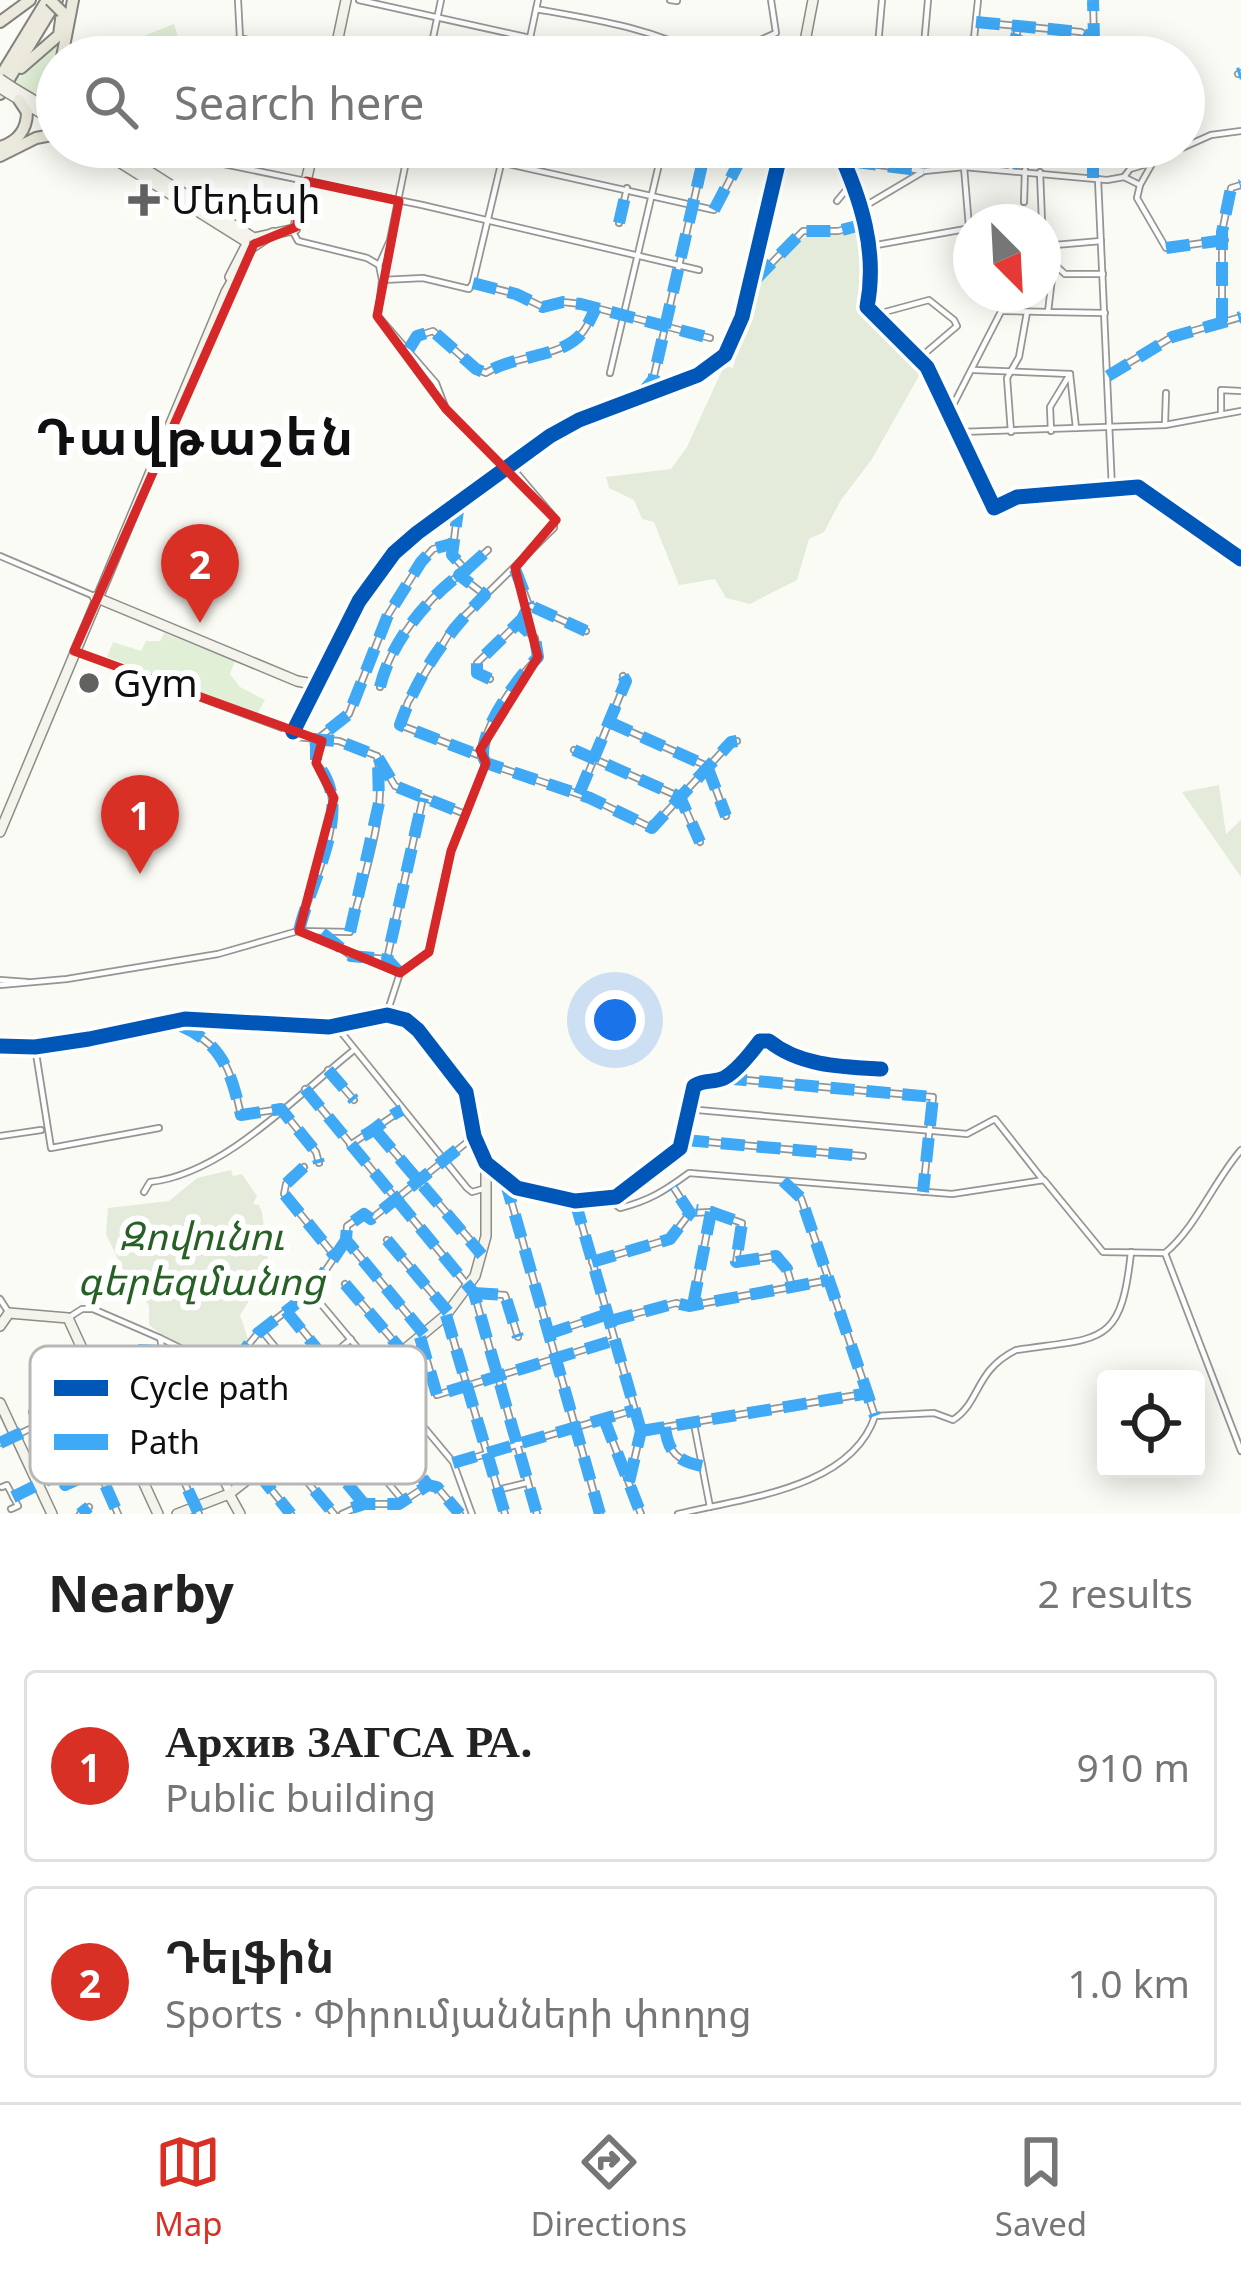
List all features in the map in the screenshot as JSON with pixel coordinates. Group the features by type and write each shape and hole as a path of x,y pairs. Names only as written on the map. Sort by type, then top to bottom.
{"main road":[{"path":"0,18 17,0"},
{"path":"0,18 30,0"},
{"path":"66,36 73,0"},
{"path":"6,87 54,3"},
{"path":"54,3 63,28 58,36"},
{"path":"6,87 36,58"},
{"path":"0,155 24,128 27,112 6,87"},
{"path":"0,155 36,138"}],"street":[{"path":"238,0 240,36"},
{"path":"338,36 346,0"},
{"path":"359,0 520,36"},
{"path":"433,36 441,0"},
{"path":"530,36 538,0"},
{"path":"770,0 776,33 770,36"},
{"path":"808,36 813,0"},
{"path":"879,36 882,0"},
{"path":"924,36 928,0"},
{"path":"974,36 978,0"},
{"path":"1093,0 1094,36"},
{"path":"536,9 664,36"},
{"path":"976,22 1088,36"},
{"path":"1016,36 1019,25"},
{"path":"6,87 36,103"},
{"path":"6,87 36,108"},
{"path":"1205,137 1241,131"},
{"path":"129,168 250,242"},
{"path":"141,168 250,242"},
{"path":"246,168 699,270"},
{"path":"309,168 292,231 298,241 379,265 378,316 436,383 446,409 556,520 539,546 485,595 437,651 400,725 579,794 652,828 707,766 737,741"},
{"path":"379,265 405,168"},
{"path":"382,280 423,278 469,289 500,168"},
{"path":"526,168 714,210 736,168"},
{"path":"610,373 657,168"},
{"path":"641,398 653,380 701,168"},
{"path":"292,732 369,585 397,551 507,467 579,420 698,375 725,355 735,338 778,168"},
{"path":"847,168 871,246 867,307 930,363 929,371"},
{"path":"900,168 954,168"},
{"path":"964,168 968,204"},
{"path":"1011,168 1124,177 1140,185"},
{"path":"1094,168 1112,489"},
{"path":"1124,177 1133,168"},
{"path":"1150,168 1137,198 1166,248 1225,240"},
{"path":"1024,202 1025,170"},
{"path":"860,208 924,171"},
{"path":"1040,172 1041,204"},
{"path":"837,201 852,183"},
{"path":"1222,322 1222,232 1231,188 1241,185"},
{"path":"620,223 627,188"},
{"path":"750,281 802,231 838,231 865,224"},
{"path":"0,828 181,394 250,242 292,231"},
{"path":"871,246 953,231"},
{"path":"1061,244 1101,241"},
{"path":"1061,270 1103,274"},
{"path":"473,283 543,307 563,302 596,308 710,338"},
{"path":"875,314 929,300 950,316 956,326 922,355"},
{"path":"409,349 417,336 433,331 486,373 514,360 540,357 580,336 596,308"},
{"path":"950,411 1001,312"},
{"path":"1011,432 1009,371 1019,357 1027,312 1105,313"},
{"path":"875,314 929,371 994,508 1016,497 1144,490 1241,559"},
{"path":"1108,376 1172,338 1241,317"},
{"path":"972,370 1070,374"},
{"path":"1070,374 1076,430"},
{"path":"1051,431 1050,407 1070,374"},
{"path":"1221,414 1221,391 1241,391"},
{"path":"1165,425 1166,393"},
{"path":"960,432 1165,425 1241,411"},
{"path":"459,503 452,555 485,595"},
{"path":"316,740 349,714 388,615 421,562 433,549 451,544"},
{"path":"380,687 432,596 488,550"},
{"path":"0,556 317,686"},
{"path":"515,568 529,605 586,631"},
{"path":"490,679 477,673 477,663 518,623 529,605"},
{"path":"387,1015 400,973 429,952 451,850 485,760 483,745 507,696 538,657 535,638 518,623"},
{"path":"73,651 296,737 339,741 377,756 394,786 465,814"},
{"path":"579,794 626,681 623,676"},
{"path":"609,722 707,766 726,816"},
{"path":"299,931 334,797 327,775 316,763 316,740"},
{"path":"574,750 680,797 700,842"},
{"path":"0,983 33,983 218,954 299,931 350,932 379,803 377,756"},
{"path":"387,959 423,798"},
{"path":"322,932 351,956 387,959 400,973"},
{"path":"0,1046 35,1047 206,1017 285,1027 337,1027 387,1015 406,1020 466,1092 474,1136 486,1163 482,1255 472,1289 410,1346"},
{"path":"171,1022 212,1042 230,1076 241,1115 281,1108"},
{"path":"337,1027 472,1192 486,1188"},
{"path":"724,1078 764,1040 781,1052 811,1062 881,1070"},
{"path":"35,1047 51,1148 160,1128"},
{"path":"144,1192 149,1182 214,1161 354,1050"},
{"path":"328,1070 354,1100"},
{"path":"486,1163 525,1191 575,1201 608,1199 674,1154 685,1140 694,1086 706,1079 724,1078 933,1096 923,1192"},
{"path":"305,1088 472,1289 537,1514"},
{"path":"281,1108 316,1152 319,1163"},
{"path":"687,1109 967,1133 995,1119 1103,1252 1165,1253 1182,1239 1196,1210 1241,1150"},
{"path":"350,1145 402,1110"},
{"path":"0,1136 41,1130"},
{"path":"376,1131 482,1255"},
{"path":"248,1346 311,1292 346,1240 350,1221 364,1214 371,1219 474,1136"},
{"path":"685,1140 863,1156"},
{"path":"304,1167 286,1184 284,1194 334,1255"},
{"path":"608,1199 624,1208 658,1197 689,1173 952,1194 1044,1180"},
{"path":"505,1178 599,1514"},
{"path":"678,1514 760,1498 834,1466 855,1453 869,1436 875,1416 869,1393 802,1198 783,1181"},
{"path":"673,1186 691,1213"},
{"path":"575,1201 641,1431 629,1482"},
{"path":"592,1262 670,1239 691,1213 710,1212 742,1223 736,1262 776,1256 792,1286"},
{"path":"693,1305 710,1212"},
{"path":"346,1240 422,1336 425,1346"},
{"path":"387,1240 447,1314 505,1514"},
{"path":"875,1416 934,1413 953,1420 963,1414 987,1369 1005,1356 1016,1350 1096,1337 1114,1325 1123,1307 1131,1252"},
{"path":"1165,1253 1241,1451"},
{"path":"548,1334 676,1303 693,1305 830,1280"},
{"path":"345,1284 398,1346"},
{"path":"472,1289 506,1294 518,1337"},
{"path":"311,1292 357,1346"},
{"path":"0,1299 9,1313"},
{"path":"9,1313 68,1318 92,1309 176,1346"},
{"path":"286,1311 316,1346"},
{"path":"0,1326 9,1313"},
{"path":"68,1318 81,1346"},
{"path":"262,1330 275,1346"},
{"path":"160,1338 161,1346"},
{"path":"343,1346 351,1339"},
{"path":"426,1352 437,1395 615,1340"},
{"path":"641,1431 869,1393"},
{"path":"0,1403 30,1467"},
{"path":"454,1463 634,1410"},
{"path":"604,1419 641,1514"},
{"path":"694,1423 710,1507"},
{"path":"664,1427 669,1450 702,1466"},
{"path":"0,1443 30,1429"},
{"path":"426,1429 454,1463 472,1514"},
{"path":"426,1482 437,1487 460,1514"},
{"path":"497,1490 526,1483"},
{"path":"105,1484 118,1514"},
{"path":"144,1484 158,1514"},
{"path":"224,1484 240,1512"},
{"path":"229,1494 230,1484"},
{"path":"177,1514 197,1510 242,1484"},
{"path":"266,1484 290,1514"},
{"path":"311,1484 338,1514 364,1504 404,1502 428,1485"},
{"path":"348,1484 364,1504"},
{"path":"389,1484 404,1502"},
{"path":"2,1487 8,1485 18,1506 11,1509"},
{"path":"14,1497 38,1485 52,1514"},
{"path":"80,1514 89,1507"}],"highlighted area":[{"path":"306,181 399,201 377,316 446,409 556,520 515,568 538,657 480,750 486,763 451,851 429,952 400,973 299,931 334,798 316,763 322,741 74,651 254,244 296,227"}],"green space":[{"path":"174,24 178,36 144,36"},
{"path":"36,61 36,94 15,81"},
{"path":"866,234 872,254 868,315 891,342 924,367 824,532 809,539 797,580 750,604 726,598 715,579 679,585 654,522 642,519 634,500 609,488 606,477 671,469 687,447 724,366 733,368 755,292 775,258 807,237"},
{"path":"164,633 235,661 230,674 240,687 265,700 256,716 107,657 113,642 141,651 146,641 160,641"},
{"path":"1219,785 1226,834 1241,820 1241,877 1182,792"},
{"name":"Զովունու գերեզմանոց","path":"231,1170 233,1176 242,1174 257,1196 253,1204 262,1212 269,1269 240,1315 249,1342 235,1346 182,1346 149,1325 149,1306 135,1281 129,1282 106,1234 108,1208 169,1201 197,1178"}],"marked path":[{"path":"1093,0 1094,36"},
{"path":"976,22 1087,36"},
{"path":"1016,36 1019,25"},
{"path":"641,394 653,380 701,168"},
{"path":"714,210 736,168"},
{"path":"901,168 924,171"},
{"path":"1093,168 1093,178"},
{"path":"1222,322 1222,232 1231,188 1241,185"},
{"path":"619,223 627,188"},
{"path":"755,280 803,231 838,231 865,224"},
{"path":"1166,248 1225,240"},
{"path":"473,283 543,307 581,304 710,338"},
{"path":"409,349 417,336 433,331 486,373 573,341 596,308"},
{"path":"1108,376 1172,337 1241,317"},
{"path":"459,503 452,555 466,570 459,575 485,595 435,655 400,725 483,757 486,763 590,798 652,828 737,741"},
{"path":"299,931 332,823 327,781 316,763 316,740 349,714 388,615 421,562 433,549 451,544"},
{"path":"466,570 488,550"},
{"path":"515,569 529,605"},
{"path":"380,687 410,625 459,575"},
{"path":"490,679 477,673 477,663 522,619 529,605 586,631"},
{"path":"483,757 494,717 538,657 535,638 518,623"},
{"path":"579,794 626,681 623,676"},
{"path":"609,722 707,766 726,816"},
{"path":"310,739 339,741 377,756 395,786 465,814"},
{"path":"574,750 680,797 700,842"},
{"path":"350,932 379,803 378,762"},
{"path":"400,973 387,959 423,798"},
{"path":"322,933 351,956 387,959"},
{"path":"181,1026 216,1051 241,1115 281,1109 316,1152 319,1163"},
{"path":"328,1070 354,1100"},
{"path":"723,1078 933,1097 923,1192"},
{"path":"305,1089 474,1293 537,1514"},
{"path":"363,1136 402,1110"},
{"path":"376,1131 482,1255"},
{"path":"424,1334 346,1240 347,1226 364,1214 371,1219 474,1136"},
{"path":"685,1140 863,1156"},
{"path":"304,1167 286,1184 284,1194 334,1255"},
{"path":"505,1180 600,1514"},
{"path":"783,1181 801,1198 875,1416"},
{"path":"592,1262 670,1239 690,1213 673,1187"},
{"path":"575,1201 641,1431"},
{"path":"693,1305 711,1212 696,1210"},
{"path":"711,1212 742,1223 736,1262 776,1256 792,1286"},
{"path":"247,1346 311,1292 346,1240"},
{"path":"387,1240 448,1312"},
{"path":"610,1321 676,1303 689,1306 829,1280"},
{"path":"345,1284 398,1346"},
{"path":"474,1293 505,1295 518,1337"},
{"path":"286,1311 315,1346"},
{"path":"548,1334 608,1314"},
{"path":"446,1315 505,1514"},
{"path":"420,1337 423,1346"},
{"path":"426,1357 437,1395 615,1340"},
{"path":"641,1431 869,1393"},
{"path":"453,1463 634,1410"},
{"path":"604,1419 641,1514"},
{"path":"665,1427 675,1454 702,1466"},
{"path":"0,1443 30,1429"},
{"path":"629,1482 641,1431"},
{"path":"13,1497 40,1484"},
{"path":"105,1484 118,1514"},
{"path":"185,1484 199,1514"},
{"path":"267,1484 291,1514"},
{"path":"309,1484 334,1514"},
{"path":"348,1484 364,1504"},
{"path":"352,1508 399,1504 428,1485 437,1487 460,1514"},
{"path":"80,1514 89,1507"}],"cycle path":[{"path":"293,732 359,601 394,553 550,436 579,420 698,375 725,355 742,317 777,168"},
{"path":"846,168 869,245 867,307 927,367 994,508 1017,497 1138,487 1241,559"},
{"path":"0,1046 35,1047 185,1019 329,1027 387,1015 406,1020 466,1092 474,1136 486,1163 517,1188 575,1201 616,1197 680,1148 694,1086 729,1075 760,1041 822,1064 881,1069"}],"place":[{"name":"Մեդեսի","path":"144,200"},
{"name":"Դելֆին","path":"200,623"},
{"name":"Gym","path":"89,683"},
{"name":"Архив ЗАГСА РА.","path":"140,874"}],"district":[{"name":"Դավթաշեն","path":"196,437"}]}
